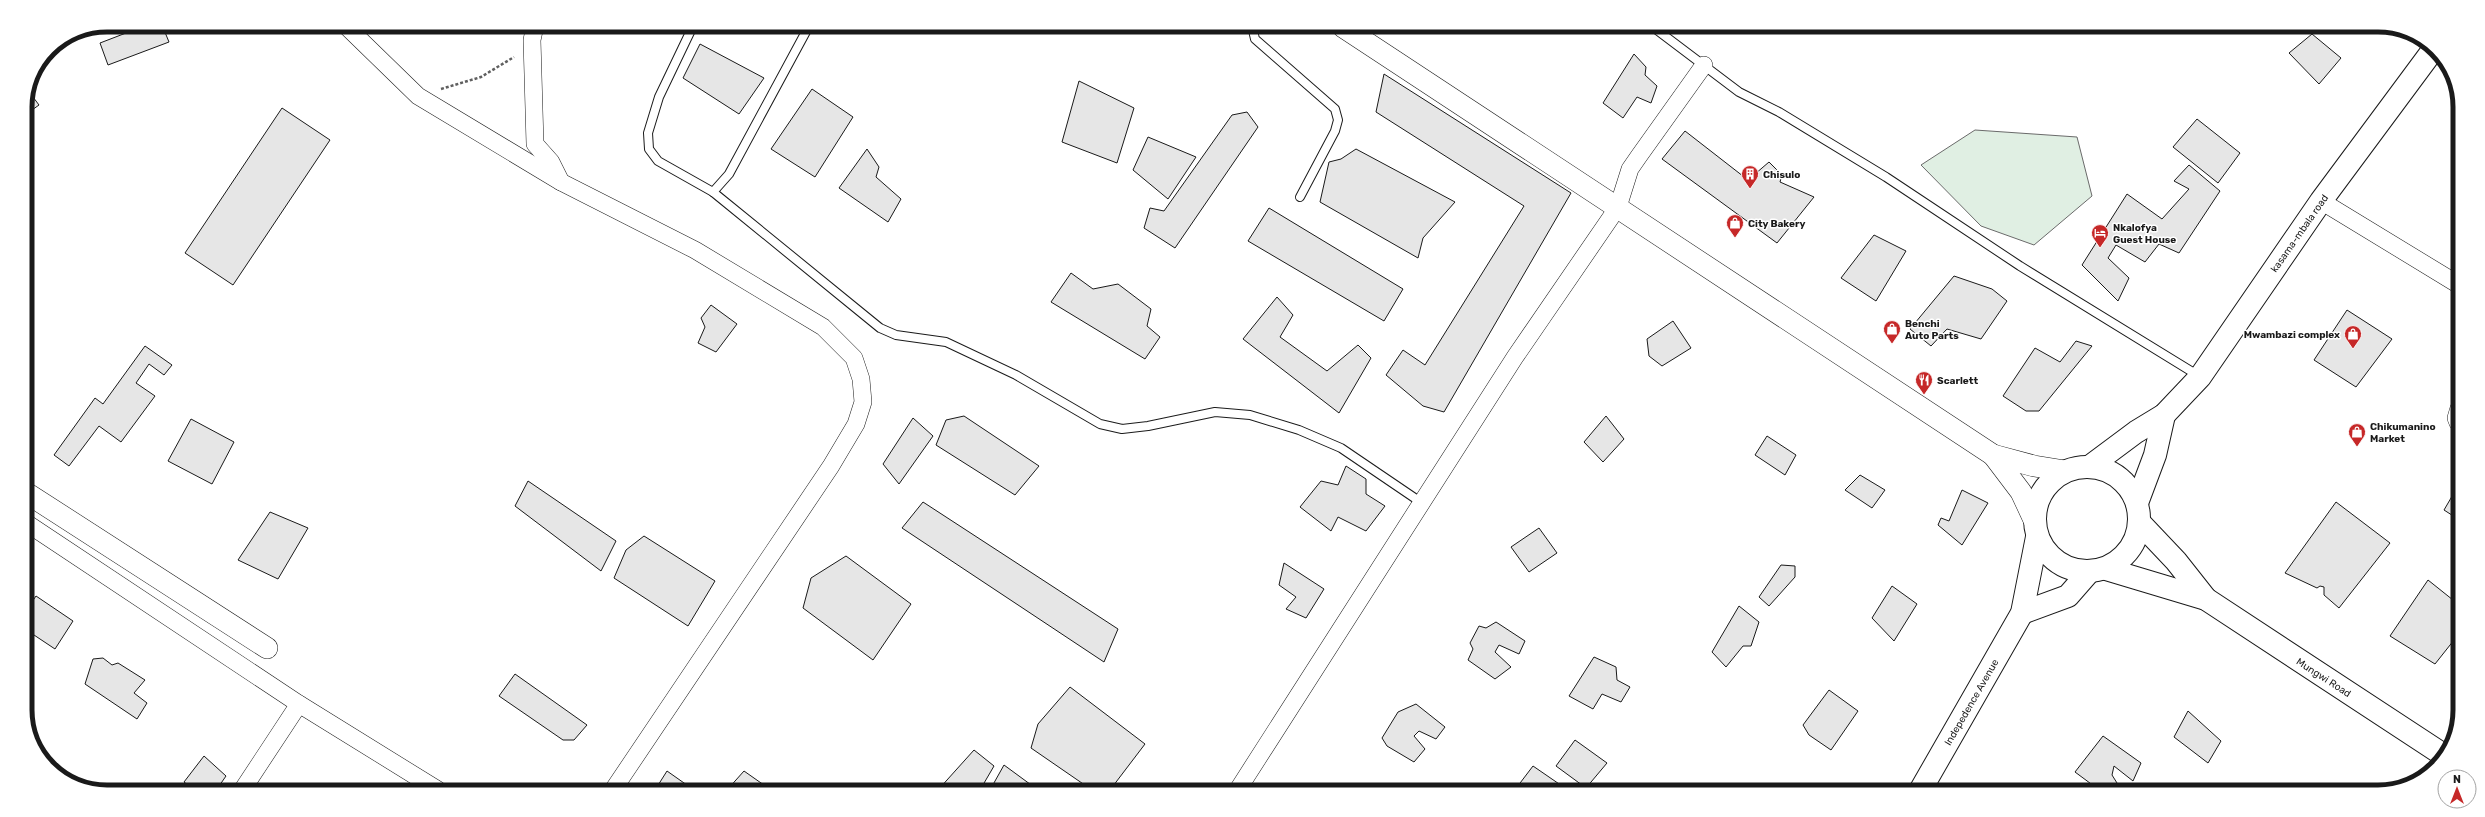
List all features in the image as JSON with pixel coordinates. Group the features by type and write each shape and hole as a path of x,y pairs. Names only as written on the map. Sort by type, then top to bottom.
{"main road":[{"name":"kasama-mbala road","path":"2089,467 2136,432 2164,415 2200,377 2321,201 2430,53"},
{"path":"2022,613 2068,596 2097,570 2123,558 2135,542 2139,513 2164,415"},
{"path":"2089,467 2109,472 2126,484 2139,513 2206,599 2097,570 2067,568 2048,556 2035,528 2036,504 2042,491 2053,479 2065,471 2089,467"},
{"name":"Indepedence Avenue","path":"1923,785 2022,613 2035,528"},
{"name":"Mungwi Road","path":"2206,599 2440,752"}],"street":[{"path":"352,32 418,96 562,182 695,250 823,327 854,358 861,379 863,402 856,424 831,466 616,785"},
{"path":"1352,32 1993,455 2022,492 2035,528"},
{"path":"534,33 535,144 550,162 562,182"},
{"path":"1241,785 1515,357 1618,207 1630,169 1704,65"},
{"path":"2321,201 2453,281"},
{"path":"1993,455 2034,466 2065,471"},
{"path":"32,497 266,648"},
{"path":"32,527 299,704 430,785"},
{"path":"246,785 299,704"}],"lane":[{"path":"690,32 659,97 648,132 649,150 658,160 713,192 880,328 896,335 946,342 1016,376 1100,424 1122,429 1148,426 1215,412 1250,415 1299,430 1341,448 1422,503"},
{"path":"713,192 729,174 806,32"},
{"path":"1253,32 1255,39 1335,108 1338,120 1335,131 1300,197"},
{"path":"1660,32 1739,92 1779,112 1886,177 2020,266 2200,377"}],"path":[{"path":"418,96 481,77 509,62 534,33"}],"green space":[{"path":"1975,130 2077,137 2092,196 2034,245 1981,226 1921,165"}],"building":[{"path":"165,32 169,42 108,65 100,43 126,33"},
{"path":"2312,34 2341,58 2319,84 2289,53"},
{"path":"700,44 764,78 739,114 683,78"},
{"path":"1634,54 1646,67 1645,75 1657,86 1651,103 1637,97 1623,118 1603,103"},
{"path":"1384,74 1571,193 1444,412 1423,406 1386,375 1403,350 1425,365 1524,206 1376,112"},
{"path":"1079,81 1134,108 1117,163 1062,142"},
{"path":"812,89 853,117 815,177 771,149"},
{"path":"33,96 39,105 32,110"},
{"path":"282,108 330,140 233,285 185,253"},
{"path":"1247,112 1258,127 1175,248 1144,228 1150,208 1164,211 1232,115"},
{"path":"2197,119 2240,153 2218,183 2173,147"},
{"name":"Chisulo","path":"1685,131 1748,180 1769,162 1782,175 1780,182 1814,197 1777,243 1662,159"},
{"path":"1148,137 1196,157 1168,199 1133,170"},
{"path":"867,149 879,167 876,177 901,199 888,222 839,188"},
{"path":"1356,149 1455,202 1423,238 1418,258 1320,202 1329,162 1341,159"},
{"path":"2189,165 2220,191 2179,253 2159,244 2145,262 2116,245 2108,258 2129,278 2118,301 2082,265 2127,194 2162,219 2189,189 2174,181"},
{"path":"1269,208 1403,289 1384,321 1248,241"},
{"path":"1874,235 1906,251 1876,301 1841,278"},
{"path":"1071,273 1093,289 1118,284 1151,309 1147,326 1160,337 1145,359 1051,302"},
{"path":"1954,276 1992,289 2007,301 1981,339 1947,329 1931,346 1910,329"},
{"path":"1277,297 1293,315 1280,337 1327,371 1358,345 1371,358 1339,413 1243,339"},
{"path":"711,305 737,324 716,352 698,343 705,327 701,318"},
{"name":"Mwambazi complex","path":"2347,310 2392,339 2356,387 2314,360"},
{"path":"1673,321 1691,348 1662,366 1649,356 1647,339"},
{"path":"2076,341 2092,346 2039,411 2026,411 2003,396 2035,348 2060,362"},
{"path":"145,346 172,365 164,375 149,364 136,383 155,396 121,442 99,426 69,466 54,455 95,398 103,404"},
{"path":"964,416 1039,466 1015,495 936,445 946,420"},
{"path":"1606,416 1624,439 1603,462 1584,442"},
{"path":"913,418 933,436 899,484 883,464"},
{"path":"191,419 234,442 212,484 168,461"},
{"path":"1767,436 1796,455 1785,475 1755,455"},
{"path":"1346,466 1366,479 1366,494 1385,506 1366,531 1338,517 1331,531 1300,507 1321,481 1338,485"},
{"path":"1860,475 1885,490 1872,508 1845,490"},
{"path":"528,481 616,541 601,571 515,506"},
{"path":"1962,490 1988,503 1962,545 1938,525 1941,518 1949,521"},
{"path":"2453,495 2453,516 2444,510"},
{"path":"923,502 1118,629 1104,662 902,528"},
{"path":"2336,502 2390,543 2339,608 2324,595 2324,587 2320,586 2317,588 2285,573"},
{"path":"270,512 308,528 278,579 238,560"},
{"path":"1539,528 1557,553 1529,572 1511,547"},
{"path":"644,536 715,581 688,626 614,578 626,550"},
{"path":"846,556 911,604 873,660 803,608 811,578"},
{"path":"1284,563 1324,589 1306,618 1286,609 1296,597 1279,585"},
{"path":"1781,565 1795,566 1795,577 1769,606 1759,597"},
{"path":"2428,580 2453,600 2453,641 2435,664 2390,636"},
{"path":"1892,586 1917,604 1894,641 1872,618"},
{"path":"36,596 73,621 55,649 32,634 32,602"},
{"path":"1739,606 1759,622 1751,646 1743,646 1726,667 1712,652"},
{"path":"1496,622 1525,641 1519,654 1499,645 1495,652 1511,667 1495,679 1468,660 1473,649 1470,643 1479,626 1486,628"},
{"path":"1594,657 1616,667 1617,680 1630,687 1621,702 1602,694 1593,709 1569,696"},
{"path":"103,658 112,665 118,663 145,680 134,693 147,703 137,719 85,684 93,659"},
{"path":"515,674 587,725 574,740 563,740 499,696"},
{"path":"1070,687 1145,744 1114,785 1085,785 1031,748 1038,724"},
{"path":"1829,690 1858,711 1831,750 1809,735 1803,725"},
{"path":"1416,704 1445,727 1436,739 1419,731 1414,736 1425,749 1414,762 1387,746 1382,738 1398,712"},
{"path":"2188,711 2221,741 2208,763 2174,737"},
{"path":"2103,736 2141,763 2133,781 2114,766 2112,775 2117,783 2116,785 2093,785 2075,772"},
{"path":"1575,740 1607,763 1589,785 1582,785 1556,766"},
{"path":"974,750 994,766 983,785 942,785"},
{"path":"204,756 226,776 220,785 188,785 184,782"},
{"path":"1004,765 1031,785 993,785"},
{"path":"1533,766 1561,785 1519,785"},
{"path":"667,771 687,785 658,785"},
{"path":"744,771 764,785 731,785"}],"place":[{"name":"Chisulo","path":"1750,189"},
{"name":"City Bakery","path":"1735,238"},
{"name":"Nkalofya Guest House","path":"2100,248"},
{"name":"Benchi Auto Parts","path":"1892,344"},
{"name":"Mwambazi complex","path":"2353,349"},
{"name":"Scarlett","path":"1924,395"},
{"name":"Chikumanino Market","path":"2357,447"}]}
